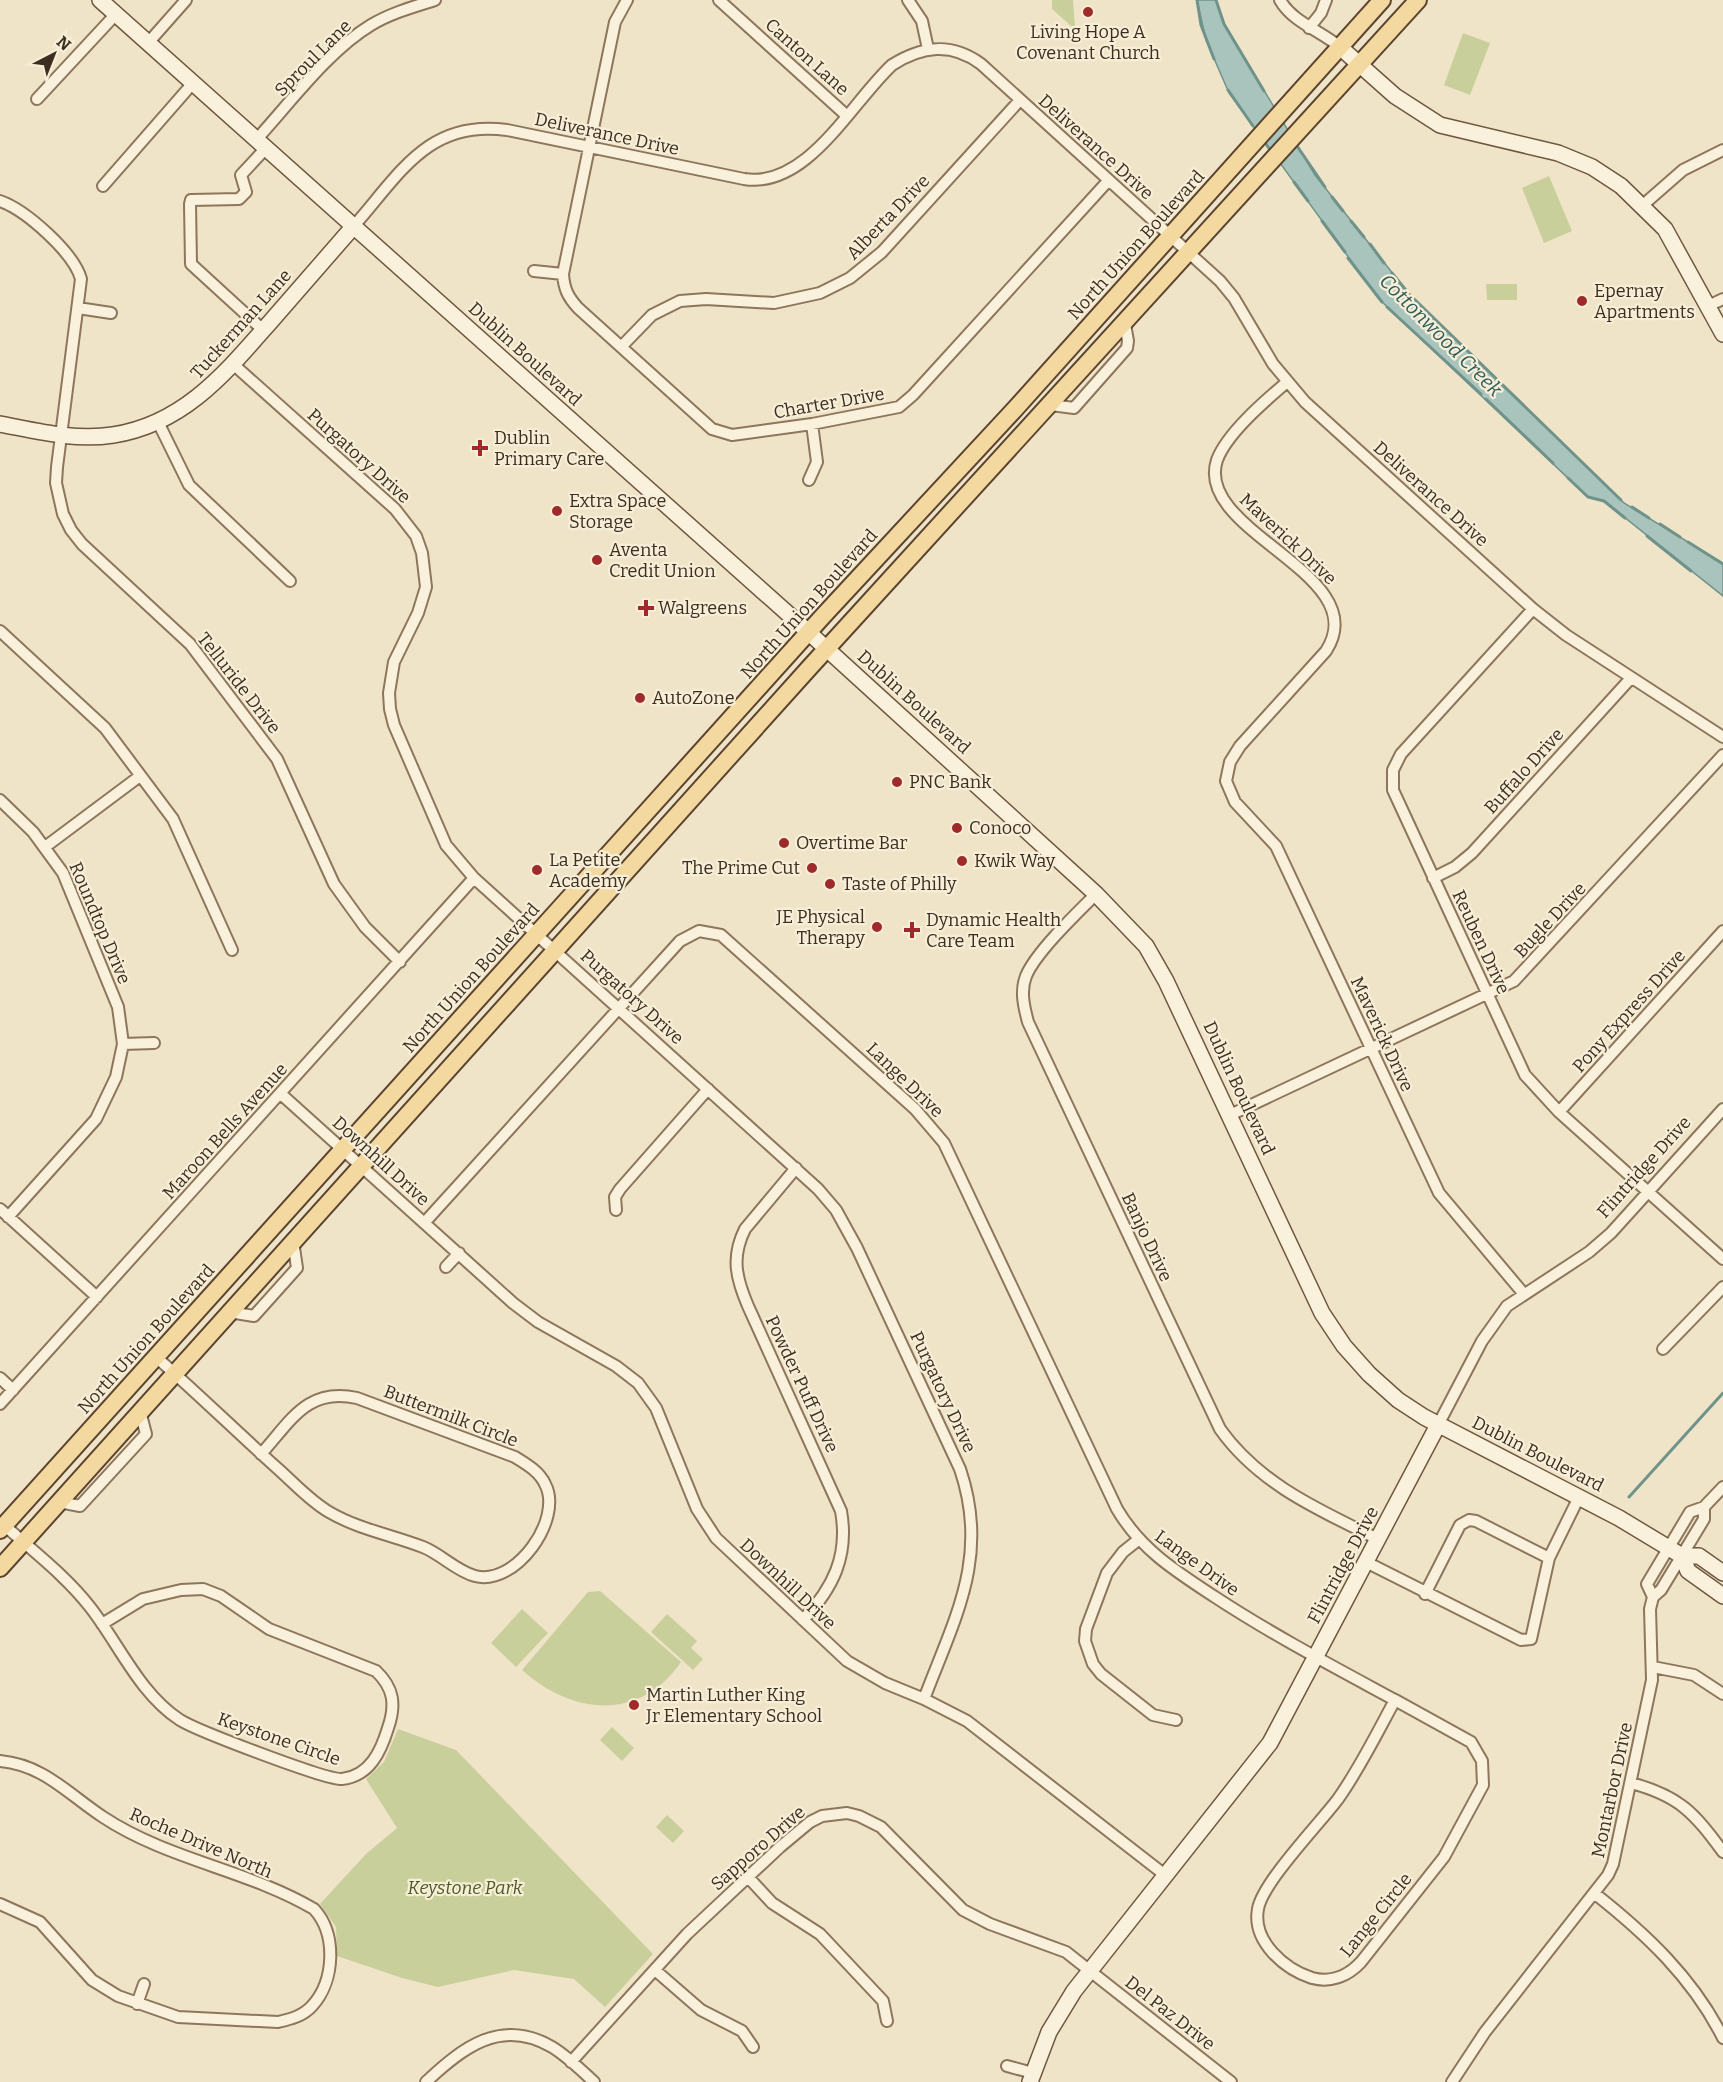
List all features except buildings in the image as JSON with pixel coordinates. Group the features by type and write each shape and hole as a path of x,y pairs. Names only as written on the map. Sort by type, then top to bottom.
{"main road":[{"name":"Dublin Boulevard","path":"100,0 826,649 1096,894 1134,933 1157,963 1311,1290 1333,1329 1356,1360 1383,1388 1438,1425 1579,1497 1682,1556 1699,1556 1723,1574"},
{"name":"North Union Boulevard","path":"2,1527 808,633 1251,148 1382,0"},
{"path":"0,1568 173,1372 362,1166 826,649 1125,324 1418,0"},
{"path":"1341,48 1395,96 1440,125 1540,148 1574,160 1608,177 1643,205 1676,245 1723,334"},
{"name":"Tuckerman Lane","path":"0,424 61,435 112,435 158,422 201,396 233,364 353,227"},
{"name":"Flintridge Drive","path":"1031,2078 1056,2018 1090,1970 1270,1743 1438,1425"},
{"name":"Dublin Boulevard","path":"1682,1556 1688,1571 1723,1596"}],"street":[{"path":"148,42 186,0"},
{"name":"Sproul Lane","path":"263,330 191,264 191,200 239,199 246,192 241,175 261,144 335,54 357,34 390,15 435,0"},
{"name":"Charter Drive","path":"627,0 615,22 563,274 567,294 571,301 712,429 722,434 742,435 813,424 890,410 907,401 1108,181"},
{"name":"Canton Lane","path":"719,0 846,115"},
{"path":"908,0 922,21 928,49"},
{"path":"1280,0 1309,27 1326,34 1341,48"},
{"path":"1309,27 1321,13 1326,0"},
{"path":"37,99 116,14"},
{"name":"Deliverance Drive","path":"353,227 424,148 455,132 491,128 757,181 781,176 801,164 892,65 908,55 928,49 951,49 971,57 1227,288 1287,382 1305,402 1533,609 1566,635 1723,737"},
{"path":"103,186 193,83"},
{"name":"Alberta Drive","path":"622,346 652,315 680,301 700,299 774,303 820,293 850,278 882,252 1020,100"},
{"path":"1643,205 1683,170 1723,150"},
{"name":"Telluride Drive","path":"0,201 20,212 74,261 81,279 56,483 61,507 71,530 200,656 281,765 343,898 365,927 400,962"},
{"path":"534,271 563,274"},
{"path":"1708,306 1723,299"},
{"path":"78,308 111,313"},
{"name":"Purgatory Drive","path":"233,364 395,509 416,536 422,553 426,587 418,613 394,662 389,693 390,709 394,724 446,845 474,878 796,1168 836,1210 857,1248 960,1469 969,1495 974,1537 967,1585 924,1699"},
{"name":"Maverick Drive","path":"1287,382 1265,401 1223,448 1215,468 1215,480 1229,507 1324,594 1335,613 1335,632 1326,651 1240,746 1230,762 1226,781 1235,802 1272,838 1439,1193 1523,1293"},
{"path":"158,422 189,485 290,581"},
{"path":"809,480 817,462 813,424"},
{"name":"Reuben Drive","path":"1533,609 1411,742 1393,770 1393,790 1525,1075 1559,1112 1723,1259"},
{"path":"0,631 105,728 178,826 232,950"},
{"name":"Buffalo Drive","path":"1433,878 1455,867 1472,853 1631,678"},
{"name":"Bugle Drive","path":"1230,1115 1369,1047 1514,981 1723,755"},
{"path":"45,847 140,776"},
{"path":"1214,782 1226,781"},
{"name":"Roundtop Drive","path":"0,800 45,847 63,873 118,1007 123,1044 116,1077 96,1119 4,1213"},
{"name":"Maroon Bells Avenue","path":"0,1404 474,878"},
{"name":"Banjo Drive","path":"1096,894 1039,957 1026,975 1023,998 1028,1022 1220,1429 1244,1459 1271,1482 1378,1539"},
{"name":"Lange Drive","path":"425,1222 618,1007 689,934 699,931 721,935 927,1121 956,1164 1117,1509 1138,1540 1162,1562 1222,1602 1316,1658"},
{"name":"Pony Express Drive","path":"1559,1112 1723,932"},
{"path":"123,1044 154,1043"},
{"path":"616,1210 615,1197 620,1189 708,1089"},
{"name":"Downhill Drive","path":"281,1094 525,1313 616,1365 638,1383 656,1408 697,1509 710,1529 726,1549 856,1668 924,1699 978,1729 1165,1875"},
{"name":"Flintridge Drive","path":"1438,1425 1491,1326 1507,1306 1523,1293 1589,1252 1648,1192 1723,1109"},
{"name":"Powder Puff Drive","path":"796,1168 746,1229 740,1240 735,1263 736,1275 748,1306 841,1512 844,1529 842,1559 822,1599 803,1620"},
{"path":"4,1213 97,1297"},
{"path":"446,1267 459,1253"},
{"path":"1663,1349 1723,1287"},
{"name":"Buttermilk Circle","path":"156,1357 261,1454 331,1514 423,1547 474,1576 495,1576 517,1564 549,1517 549,1494 545,1483 537,1473 515,1457 357,1398 333,1394 313,1401 261,1454"},
{"path":"0,1378 13,1390"},
{"name":"Montarbor Drive","path":"1653,1597 1647,1584 1667,1547 1690,1512 1704,1508 1723,1487"},
{"path":"1366,1562 1425,1594 1521,1640 1531,1639 1549,1558 1579,1497"},
{"name":"Montarbor Drive","path":"1452,2082 1485,2032 1594,1893 1613,1864 1653,1667 1650,1609 1653,1597 1661,1590 1704,1519 1704,1508"},
{"path":"1425,1594 1460,1525 1465,1521 1476,1521 1549,1558"},
{"name":"Keystone Circle","path":"2,1527 23,1542 75,1589 153,1696 172,1714 192,1726 316,1773 342,1779 364,1770 373,1763 383,1745 394,1707 393,1698 384,1678 376,1671 269,1629 212,1591 193,1588 143,1599 102,1624"},
{"path":"1138,1540 1118,1557 1107,1573 1086,1629 1087,1652 1101,1674 1153,1715 1176,1720"},
{"name":"Lange Circle","path":"1316,1658 1395,1700 1471,1742 1482,1761 1483,1785 1444,1857 1354,1970 1332,1980 1309,1977 1269,1950 1258,1929 1258,1906 1270,1884 1351,1779 1395,1700"},
{"path":"1653,1667 1694,1675 1723,1694"},
{"name":"Roche Drive North","path":"0,1761 23,1764 50,1776 102,1816 134,1835 314,1909 328,1929 330,1959 324,1988 318,1998 300,2015 278,2022 178,2017 137,2004 102,1988 40,1922 0,1904"},
{"path":"1631,1783 1657,1790 1687,1807 1723,1852"},
{"name":"Sapporo Drive","path":"571,2062 699,1922 810,1822 833,1814 859,1816 881,1827 963,1910 990,1924 1055,1947 1090,1970"},
{"path":"748,1877 772,1903 820,1934 883,2001 887,2021"},
{"path":"1594,1893 1640,1930 1670,1961 1701,2000 1723,2038"},
{"path":"654,1970 701,2010 742,2031 753,2047"},
{"name":"Del Paz Drive","path":"1090,1970 1231,2082"},
{"path":"137,2004 144,1983"},
{"path":"426,2082 462,2051 484,2039 513,2036 541,2041 594,2082"},
{"name":"Flintridge Drive","path":"1007,2066 1031,2078"}],"green space":[{"path":"1052,0 1073,0 1075,26 1071,26 1052,9"},
{"path":"1463,33 1490,43 1470,95 1444,85"},
{"path":"1549,176 1572,231 1544,243 1522,188"},
{"path":"1486,284 1517,284 1517,300 1487,300"},
{"path":"600,1591 681,1662 664,1681 646,1695 626,1703 605,1705 583,1703 562,1696 522,1670 588,1592"},
{"path":"522,1609 548,1633 516,1667 491,1643"},
{"path":"667,1614 697,1641 691,1648 703,1659 693,1670 651,1632"},
{"path":"612,1727 634,1748 622,1761 600,1740"},
{"name":"Keystone Park","path":"398,1729 456,1750 653,1954 605,2007 574,1979 514,1970 438,1987 402,1978 337,1956 336,1927 320,1904 366,1854 397,1828 366,1779 384,1762"},
{"path":"667,1815 684,1831 673,1843 656,1827"}],"water":[{"path":"1197,0 1216,0 1224,24 1315,175 1409,294 1624,503 1721,562 1723,564 1723,596 1604,501 1588,497 1379,299 1229,93 1206,40"}],"waterway":[{"name":"Cottonwood Creek","path":"1197,0 1201,25 1214,59"},
{"name":"Cottonwood Creek","path":"1216,0 1224,24 1264,91"},
{"name":"Cottonwood Creek","path":"1228,90 1253,126"},
{"name":"Cottonwood Creek","path":"1264,141 1272,153"},
{"name":"Cottonwood Creek","path":"1295,143 1325,187"},
{"name":"Cottonwood Creek","path":"1294,182 1308,201"},
{"name":"Cottonwood Creek","path":"1332,197 1343,211"},
{"name":"Cottonwood Creek","path":"1322,221 1345,252"},
{"name":"Cottonwood Creek","path":"1351,221 1364,237"},
{"name":"Cottonwood Creek","path":"1370,244 1384,263"},
{"name":"Cottonwood Creek","path":"1348,258 1382,302"},
{"name":"Cottonwood Creek","path":"1392,273 1405,289"},
{"name":"Cottonwood Creek","path":"1409,294 1621,500"},
{"name":"Cottonwood Creek","path":"1387,307 1481,394"},
{"name":"Cottonwood Creek","path":"1486,399 1553,463"},
{"name":"Cottonwood Creek","path":"1568,478 1588,497 1604,501 1625,518"},
{"name":"Cottonwood Creek","path":"1632,507 1649,518"},
{"name":"Cottonwood Creek","path":"1660,524 1680,537"},
{"name":"Cottonwood Creek","path":"1647,536 1691,571"},
{"name":"Cottonwood Creek","path":"1688,542 1723,564"},
{"path":"1629,1497 1723,1393"}],"place":[{"name":"Living Hope A Covenant Church","path":"1088,12"},
{"name":"Epernay Apartments","path":"1582,301"},
{"name":"Dublin Primary Care","path":"480,448"},
{"name":"Extra Space Storage","path":"557,511"},
{"name":"Aventa Credit Union","path":"597,560"},
{"name":"Walgreens","path":"646,608"},
{"name":"AutoZone","path":"640,698"},
{"name":"PNC Bank","path":"897,782"},
{"name":"Conoco","path":"957,828"},
{"name":"Overtime Bar","path":"784,843"},
{"name":"Kwik Way","path":"962,861"},
{"name":"The Prime Cut","path":"812,868"},
{"name":"La Petite Academy","path":"537,870"},
{"name":"Taste of Philly","path":"830,884"},
{"name":"JE Physical Therapy","path":"877,927"},
{"name":"Dynamic Health Care Team","path":"912,930"},
{"name":"Martin Luther King Jr Elementary School","path":"634,1705"}]}
